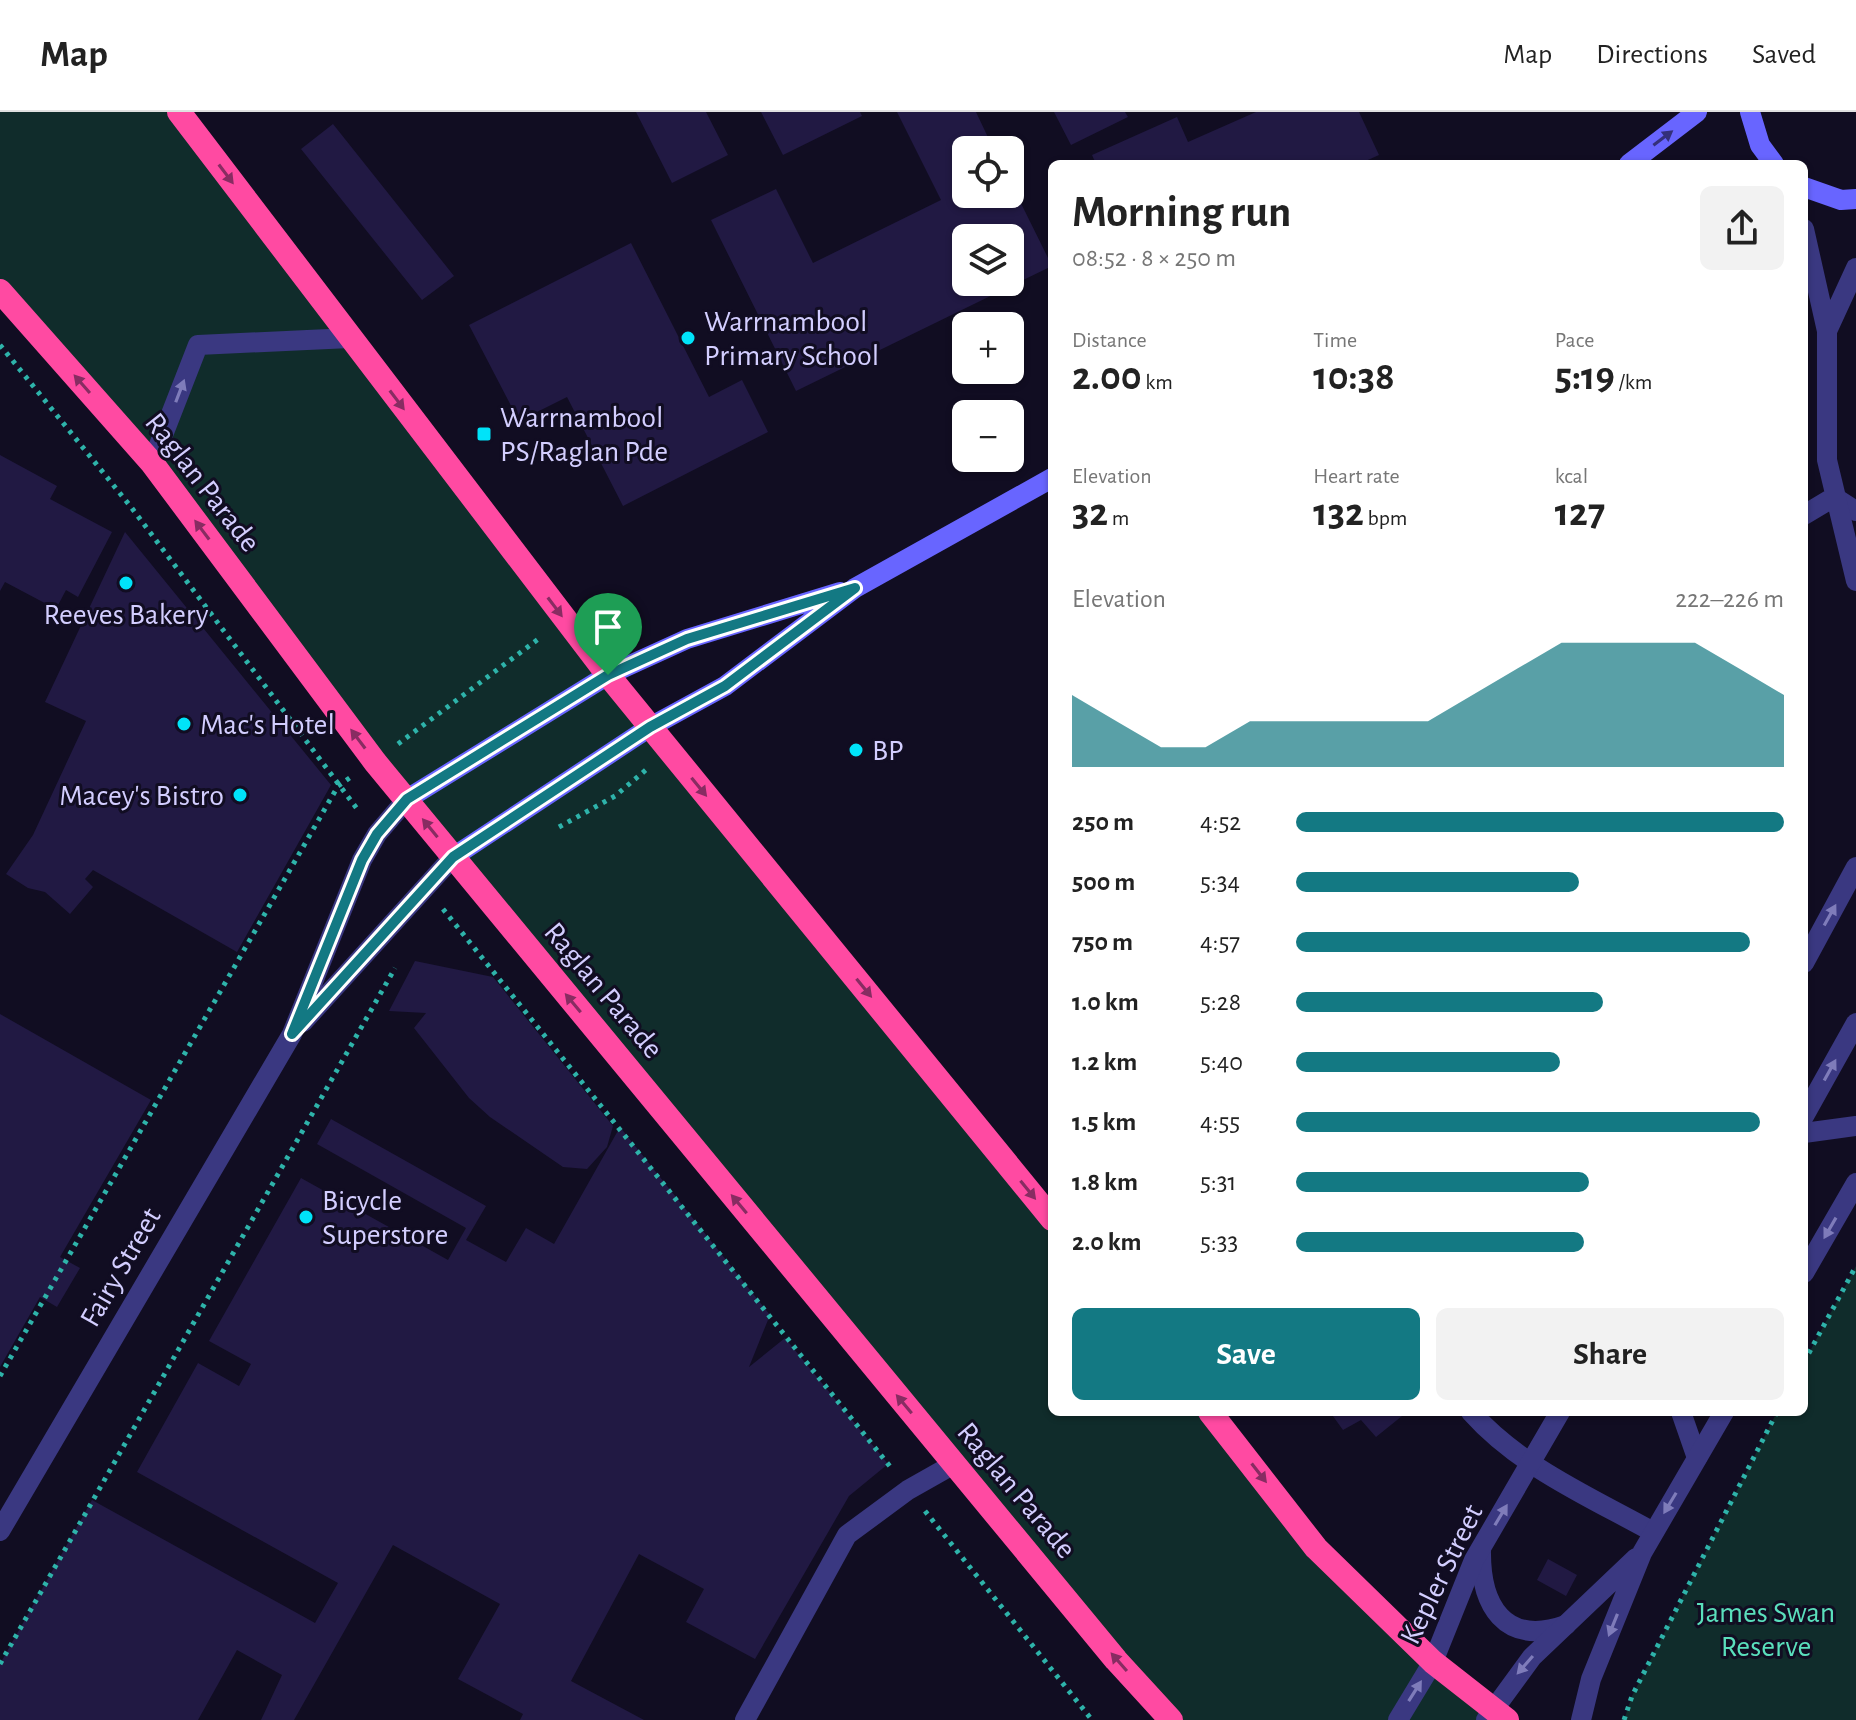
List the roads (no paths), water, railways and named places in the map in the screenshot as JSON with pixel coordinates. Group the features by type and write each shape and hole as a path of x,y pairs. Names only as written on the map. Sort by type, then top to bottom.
{"highway":[{"path":"179,112 564,620 1048,1214"},
{"name":"Raglan Parade","path":"0,291 152,463 375,762 1116,1660 1171,1720"},
{"path":"1213,1416 1316,1548 1433,1662 1495,1716"}],"street":[{"path":"1634,160 1697,112"},
{"path":"1750,112 1760,145 1771,160"},
{"path":"1808,188 1841,200 1856,199"},
{"path":"1808,247 1827,331 1824,440 1834,497 1856,581"},
{"path":"1827,331 1856,268"},
{"path":"152,463 198,345 350,338"},
{"path":"453,857 650,727 725,686 855,588 1048,480"},
{"path":"1834,497 1856,511"},
{"path":"1808,513 1834,497"},
{"path":"407,799 608,675 687,639 855,588"},
{"name":"Fairy Street","path":"0,1531 292,1034 362,860 377,834 407,799"},
{"name":"Fairy Street","path":"292,1034 453,857"},
{"path":"1808,957 1854,882"},
{"path":"1808,1109 1856,1023"},
{"path":"1808,1132 1856,1126"},
{"path":"1808,1266 1856,1183"},
{"path":"1475,1416 1491,1434 1532,1464 1653,1532"},
{"name":"Kepler Street","path":"1398,1720 1433,1662 1481,1549 1558,1416"},
{"path":"1682,1416 1697,1458"},
{"path":"1581,1720 1591,1679 1642,1553 1722,1416"},
{"path":"745,1720 847,1535 908,1490 954,1464"},
{"path":"1481,1549 1484,1592 1504,1620 1540,1632 1566,1625"},
{"path":"1495,1716 1526,1664 1642,1553"}],"place":[{"name":"Warrnambool Primary School","path":"688,338"},
{"name":"Warrnambool PS/Raglan Pde","path":"484,434"},
{"name":"Reeves Bakery","path":"126,583"},
{"name":"Mac's Hotel","path":"184,724"},
{"name":"BP","path":"856,750"},
{"name":"Macey's Bistro","path":"240,795"},
{"name":"Bicycle Superstore","path":"306,1217"}],"park label":[{"name":"James Swan Reserve","path":"1766,1629"}]}
